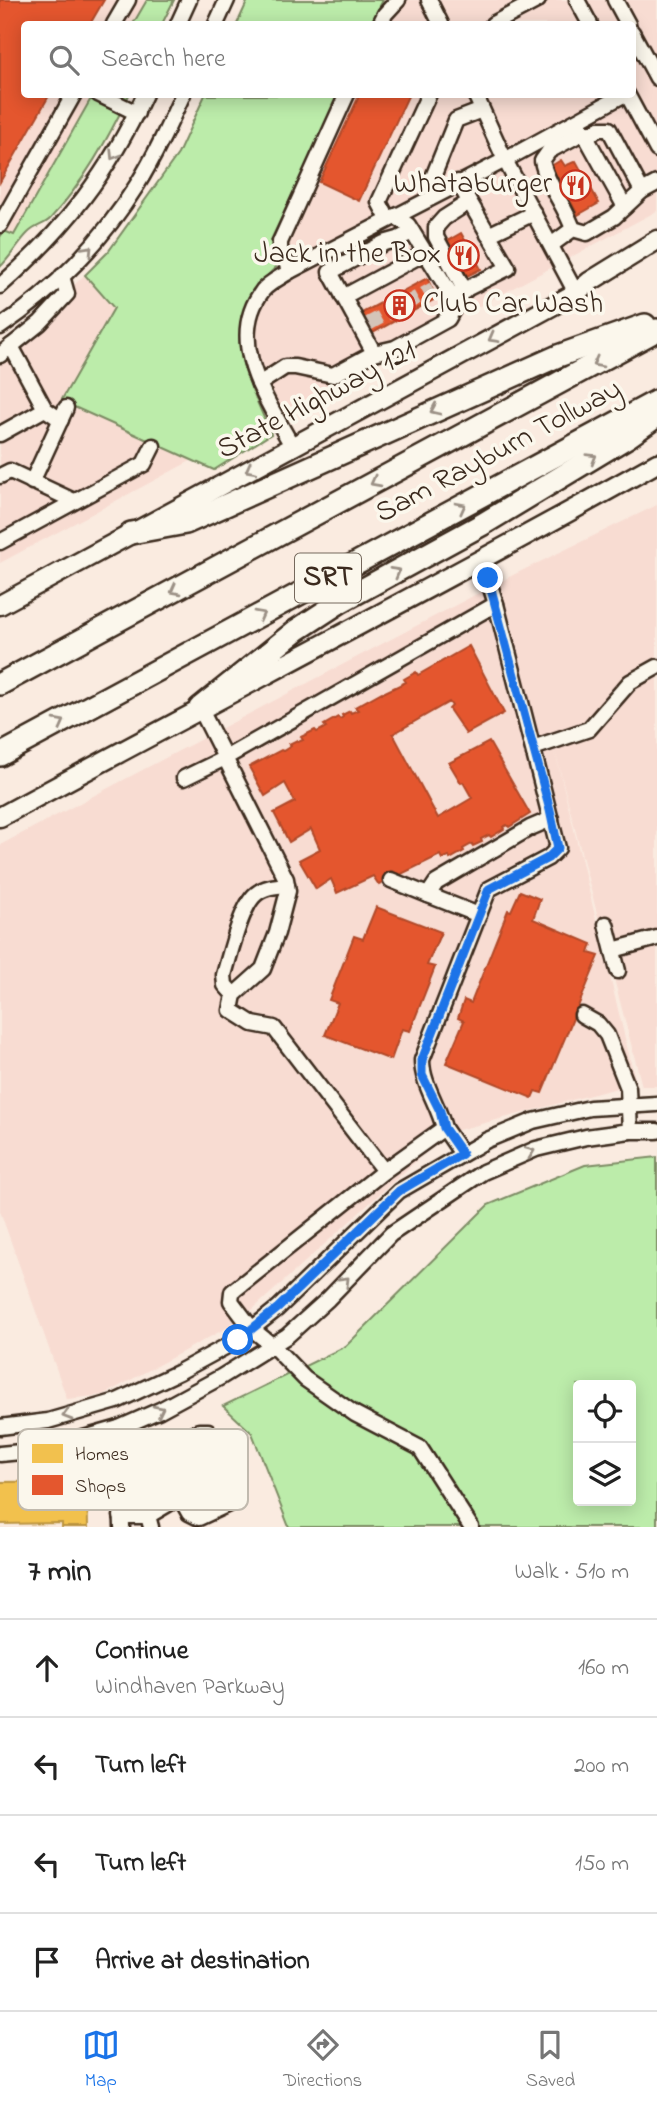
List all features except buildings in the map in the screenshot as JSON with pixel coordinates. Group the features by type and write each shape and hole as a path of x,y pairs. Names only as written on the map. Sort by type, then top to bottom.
{"highway":[{"path":"131,533 187,523 558,356 657,321"},
{"name":"Sam Rayburn Tollway","path":"0,684 657,330"},
{"name":"Sam Rayburn Tollway","path":"0,755 657,401"},
{"path":"200,708 297,630 340,602 483,524 629,436 657,416"}],"main road":[{"name":"State Highway 121","path":"0,605 576,293 657,240"},
{"path":"0,817 482,560 657,463"}],"street":[{"path":"116,21 128,0"},
{"path":"179,21 189,0"},
{"path":"217,21 227,0"},
{"path":"382,21 398,0"},
{"path":"429,0 440,21"},
{"path":"499,21 538,0"},
{"path":"577,0 588,21"},
{"path":"615,0 626,21"},
{"path":"636,40 657,78"},
{"path":"0,225 72,98"},
{"path":"106,98 137,113"},
{"path":"0,286 55,234 84,200 116,153 143,98"},
{"path":"0,327 18,315 62,276 97,240 136,186 162,141 181,98"},
{"path":"290,271 280,250 280,242 346,98"},
{"path":"427,98 379,202 392,218 408,225 449,290"},
{"path":"477,98 505,160 576,293"},
{"path":"573,229 568,214 544,171 542,161 549,151 621,98"},
{"path":"628,98 657,150"},
{"path":"439,192 432,177 456,120 482,110"},
{"path":"582,129 625,207"},
{"path":"292,446 260,384 248,353 248,328 253,308 264,289 290,271 458,182 582,129 609,130 642,191"},
{"path":"449,290 508,268 458,182"},
{"path":"573,229 587,233 614,217 642,191 657,183"},
{"path":"260,384 285,368 333,375 374,353 395,348 449,318 454,308 436,237 436,227 444,218 470,202"},
{"path":"488,236 534,213"},
{"path":"551,244 573,229"},
{"path":"374,353 364,326 343,297 330,272 384,243 412,232"},
{"path":"343,297 425,253"},
{"path":"32,482 64,414 45,409 6,350 40,323 67,293 62,276"},
{"path":"0,434 45,409"},
{"path":"0,542 144,464 153,446"},
{"path":"0,476 9,471 74,501"},
{"path":"462,1154 444,1128 440,1111 422,1075 422,1060 489,889 548,858 558,848 496,604 482,560"},
{"path":"184,778 225,758 496,604"},
{"path":"533,748 589,729 630,682 657,667"},
{"path":"200,708 286,879 288,891 277,933 263,969 234,995 232,1010 253,1024 274,1028 384,1171"},
{"path":"428,895 436,883 530,828 551,819"},
{"path":"391,880 479,915"},
{"path":"234,995 225,985 224,975 247,903 258,892 273,886 287,885"},
{"path":"606,924 618,971"},
{"path":"612,950 657,939"},
{"path":"582,1015 598,1024 607,1035 628,1088 630,1131"},
{"path":"0,1427 48,1421 117,1401 238,1340 287,1299 399,1191 487,1140 533,1121 590,1108 657,1104"},
{"path":"444,1128 384,1171 232,1292 231,1301 252,1329 305,1379 355,1414 420,1448 471,1527"},
{"path":"115,1429 185,1397 273,1346 328,1299 391,1234 483,1172 536,1149 586,1137 630,1131 657,1131"},
{"path":"0,1454 18,1452"},
{"path":"187,1510 199,1518 216,1510"},
{"path":"122,1522 150,1521"}],"shaded area":[{"path":"0,0 147,0 135,21 21,21 21,98 91,98 14,236 0,237"},
{"path":"248,0 657,0 657,211 0,563 0,347 27,331 108,252 178,154 204,98 636,98 636,21 238,21"},
{"path":"657,505 657,1086 642,1086 554,748 636,1083 447,1133 241,1320 103,1395 67,1399 0,1211 0,845 511,576"}],"green space":[{"path":"147,0 174,0 164,21 135,21"},
{"path":"248,0 383,0 372,21 238,21"},
{"path":"91,98 127,98 104,144 74,190 50,219 28,233 0,267 0,237 4,231 14,235"},
{"path":"204,98 338,98 271,240 278,265 258,287 246,307 240,327 244,366 271,434 214,470 61,401 114,308 85,275 108,252 178,154"},
{"path":"657,1157 657,1527 289,1527 252,1433 223,1406 346,1346 488,1205 585,1165"}],"tunnel":[{"path":"368,324 433,289"}],"place":[{"name":"Whataburger","path":"575,185"},
{"name":"Jack in the Box","path":"464,255"},
{"name":"Club Car Wash","path":"400,305"}],"route":[{"path":"238,1340 278,1308 399,1191 462,1154 444,1128 440,1111 422,1075 422,1060 489,889 548,858 558,848 488,578"}]}
